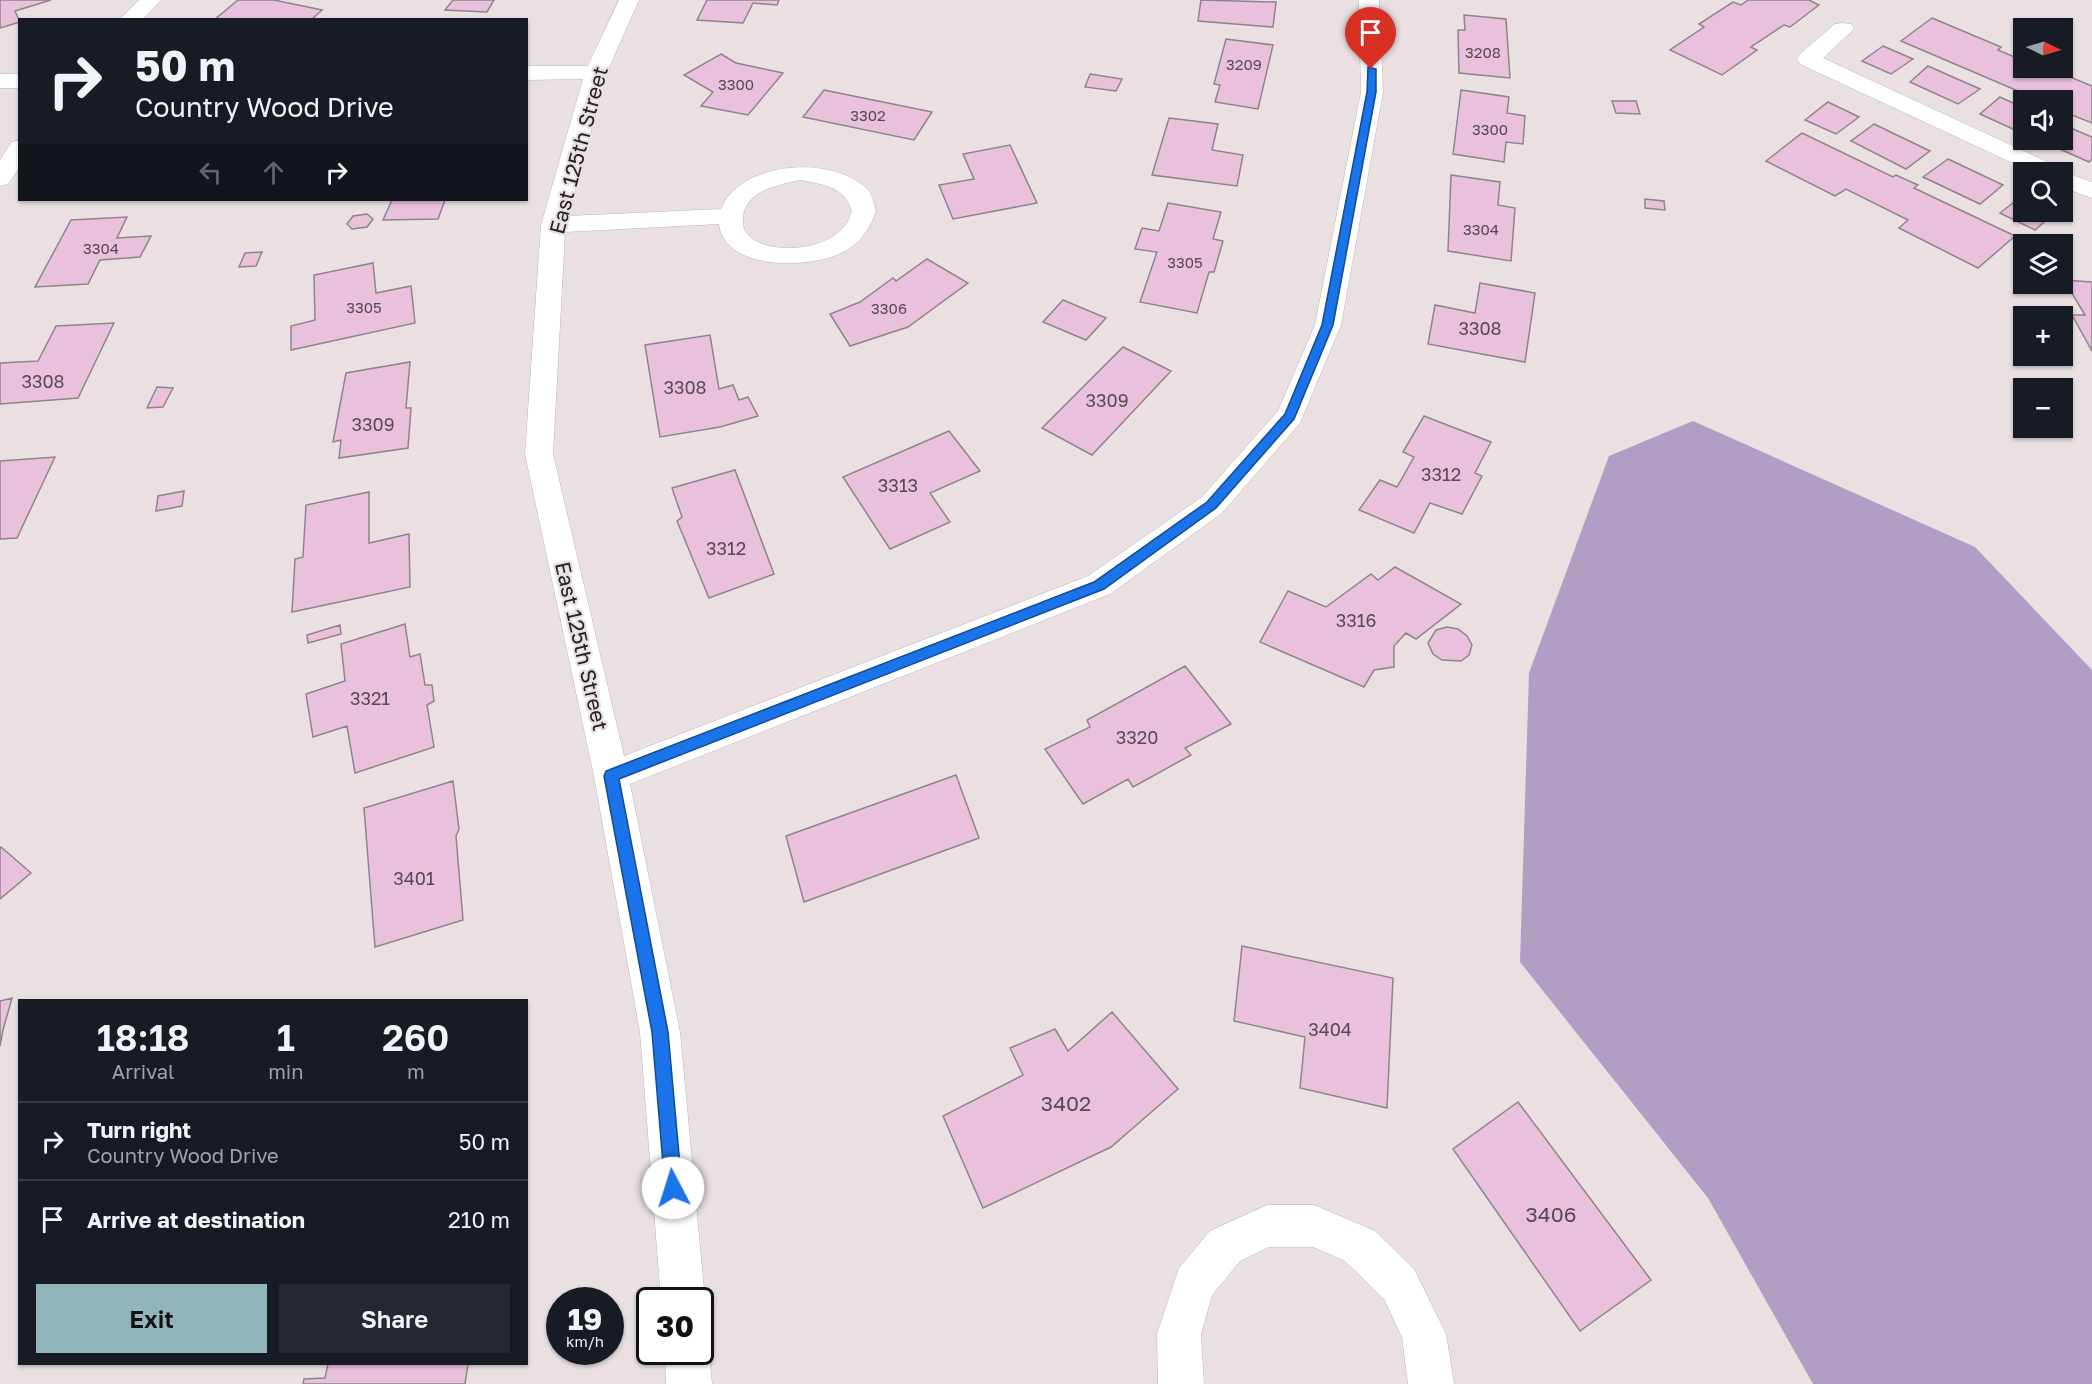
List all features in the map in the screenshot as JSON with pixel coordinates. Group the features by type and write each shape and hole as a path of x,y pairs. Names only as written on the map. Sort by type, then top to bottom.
{"street":[{"path":"131,18 152,0"},
{"name":"East 125th Street","path":"629,0 596,72 553,225 539,454 611,776 660,1032 681,1287"},
{"path":"611,776 1099,585 1212,505 1290,416 1328,325 1372,92 1370,0"},
{"path":"1844,29 1808,59 2029,162"},
{"path":"528,73 596,72"},
{"path":"0,81 18,81"},
{"path":"0,179 18,150"},
{"path":"801,173 826,175 847,183 861,196 865,212 859,228 843,243 820,254 793,258 767,255 745,246 732,232 729,216 736,200 753,186 776,177 801,173"},
{"path":"2073,182 2092,190"},
{"path":"553,225 729,216"},
{"path":"1180,1384 1179,1334 1194,1283 1225,1246 1267,1226 1314,1226 1360,1246 1399,1284 1424,1334 1431,1384"},
{"path":"688,1365 690,1384"}],"shaded area":[{"path":"1693,421 1975,547 2092,670 2092,1384 1813,1384 1708,1198 1520,962 1529,673 1609,456"}],"building":[{"path":"0,0 51,0 15,11 18,23 0,28"},
{"path":"238,0 274,0 322,10 313,18 216,18"},
{"path":"453,0 494,0 487,12 445,10"},
{"path":"707,0 779,0 777,5 753,3 743,23 697,20"},
{"path":"1201,0 1276,2 1273,27 1198,21"},
{"path":"1748,0 1809,0 1819,5 1790,27 1784,25 1751,47 1757,50 1722,75 1670,50 1704,27 1699,24 1733,2 1741,5"},
{"path":"1464,15 1506,19 1510,78 1459,73 1458,30 1465,30"},
{"path":"1932,18 2001,47 1998,50 2013,56 2013,78 2073,78 2092,86 2092,123 2073,115 2073,90 2016,90 1901,41"},
{"path":"1226,39 1273,45 1258,109 1215,102 1220,85 1214,84"},
{"path":"1883,46 1913,59 1891,74 1862,61"},
{"path":"721,54 736,63 783,73 748,115 701,106 713,92 684,75"},
{"path":"1928,66 1980,89 1958,104 1910,82"},
{"path":"1090,74 1122,79 1116,91 1085,87"},
{"path":"824,90 932,112 914,140 803,117"},
{"path":"1461,90 1509,97 1507,113 1525,116 1523,144 1506,142 1504,162 1453,154"},
{"path":"2000,97 2013,103 2013,129 1980,114"},
{"path":"1612,101 1636,101 1640,114 1616,113"},
{"path":"1828,102 1859,117 1836,134 1805,120"},
{"path":"1169,118 1218,124 1212,150 1243,155 1237,186 1152,175"},
{"path":"1874,124 1930,151 1906,169 1851,141"},
{"path":"2073,129 2092,137 2092,159 2089,162 2062,150 2073,150"},
{"path":"1802,133 1893,177 1896,175 1918,185 1914,188 2013,235 2013,238 1978,268 1899,228 1908,220 1846,189 1835,196 1766,161"},
{"path":"1010,145 1037,203 953,219 939,185 974,179 963,154"},
{"path":"1948,159 2003,185 1980,204 1923,177"},
{"path":"1451,175 1500,182 1498,205 1515,208 1511,261 1448,251"},
{"path":"1645,199 1664,201 1665,210 1645,208"},
{"path":"392,201 445,201 438,219 383,220"},
{"path":"1168,203 1221,212 1213,239 1223,241 1214,272 1209,272 1197,313 1140,302 1157,252 1135,249 1142,228 1159,231"},
{"path":"2013,203 2013,219 2000,213"},
{"path":"367,214 373,219 367,227 352,229 347,224 353,216"},
{"path":"127,217 117,238 151,236 140,257 100,260 88,284 35,287 71,220"},
{"path":"2019,222 2044,222 2035,230"},
{"path":"262,252 256,266 239,267 245,253"},
{"path":"927,259 968,283 908,327 850,346 830,314 860,302 893,278 896,281"},
{"path":"373,263 376,293 411,286 415,323 291,350 291,326 315,320 314,275"},
{"path":"2073,281 2092,282 2092,351 2073,317 2085,315 2072,294"},
{"path":"1480,283 1535,293 1525,362 1428,344 1435,305 1475,313"},
{"path":"1063,300 1106,318 1086,340 1043,322"},
{"path":"114,323 78,398 0,404 0,363 38,361 56,326"},
{"path":"710,335 719,389 733,385 739,400 748,397 758,416 720,427 660,437 645,345"},
{"path":"1123,347 1171,371 1092,455 1042,428"},
{"path":"410,362 406,408 411,408 408,448 339,458 341,440 333,442 346,373"},
{"path":"157,387 173,388 163,407 147,408"},
{"path":"1424,416 1491,442 1475,473 1482,476 1462,514 1430,503 1414,533 1359,510 1380,480 1397,487 1414,457 1403,452"},
{"path":"949,431 980,471 930,493 950,522 890,549 843,477"},
{"path":"55,457 17,538 0,539 0,461"},
{"path":"735,470 774,574 709,598 677,521 682,517 672,488"},
{"path":"184,491 182,506 156,511 158,496"},
{"path":"369,492 369,543 409,534 410,587 292,612 295,559 303,557 306,505"},
{"path":"1395,567 1461,604 1416,639 1406,633 1394,646 1394,667 1374,670 1364,687 1260,642 1288,591 1326,607 1371,574 1378,580"},
{"path":"405,624 410,657 420,654 425,685 432,685 434,701 427,705 434,747 355,773 347,726 313,737 306,694 345,681 341,644"},
{"path":"340,625 341,634 308,643 307,635"},
{"path":"1447,627 1458,629 1467,636 1472,645 1469,655 1461,661 1442,660 1433,654 1428,643 1436,630"},
{"path":"1185,666 1231,724 1185,748 1191,755 1133,787 1128,779 1083,804 1045,749 1090,727 1087,720"},
{"path":"956,775 979,838 804,902 786,836"},
{"path":"453,781 459,829 456,836 463,920 375,947 364,808"},
{"path":"0,848 31,873 0,899"},
{"path":"1242,946 1393,978 1387,1108 1300,1088 1305,1037 1234,1021"},
{"path":"12,998 3,1030 0,1046 0,1001"},
{"path":"1112,1012 1178,1089 1111,1147 983,1208 943,1116 1023,1075 1010,1048 1055,1029 1068,1051"},
{"path":"1518,1102 1651,1280 1580,1331 1453,1149"},
{"path":"328,1365 468,1365 465,1384 303,1384 304,1379 325,1378"}],"route":[{"path":"673,1188 660,1032 611,776 1099,585 1212,505 1290,416 1328,325 1372,92 1371,69"}]}
